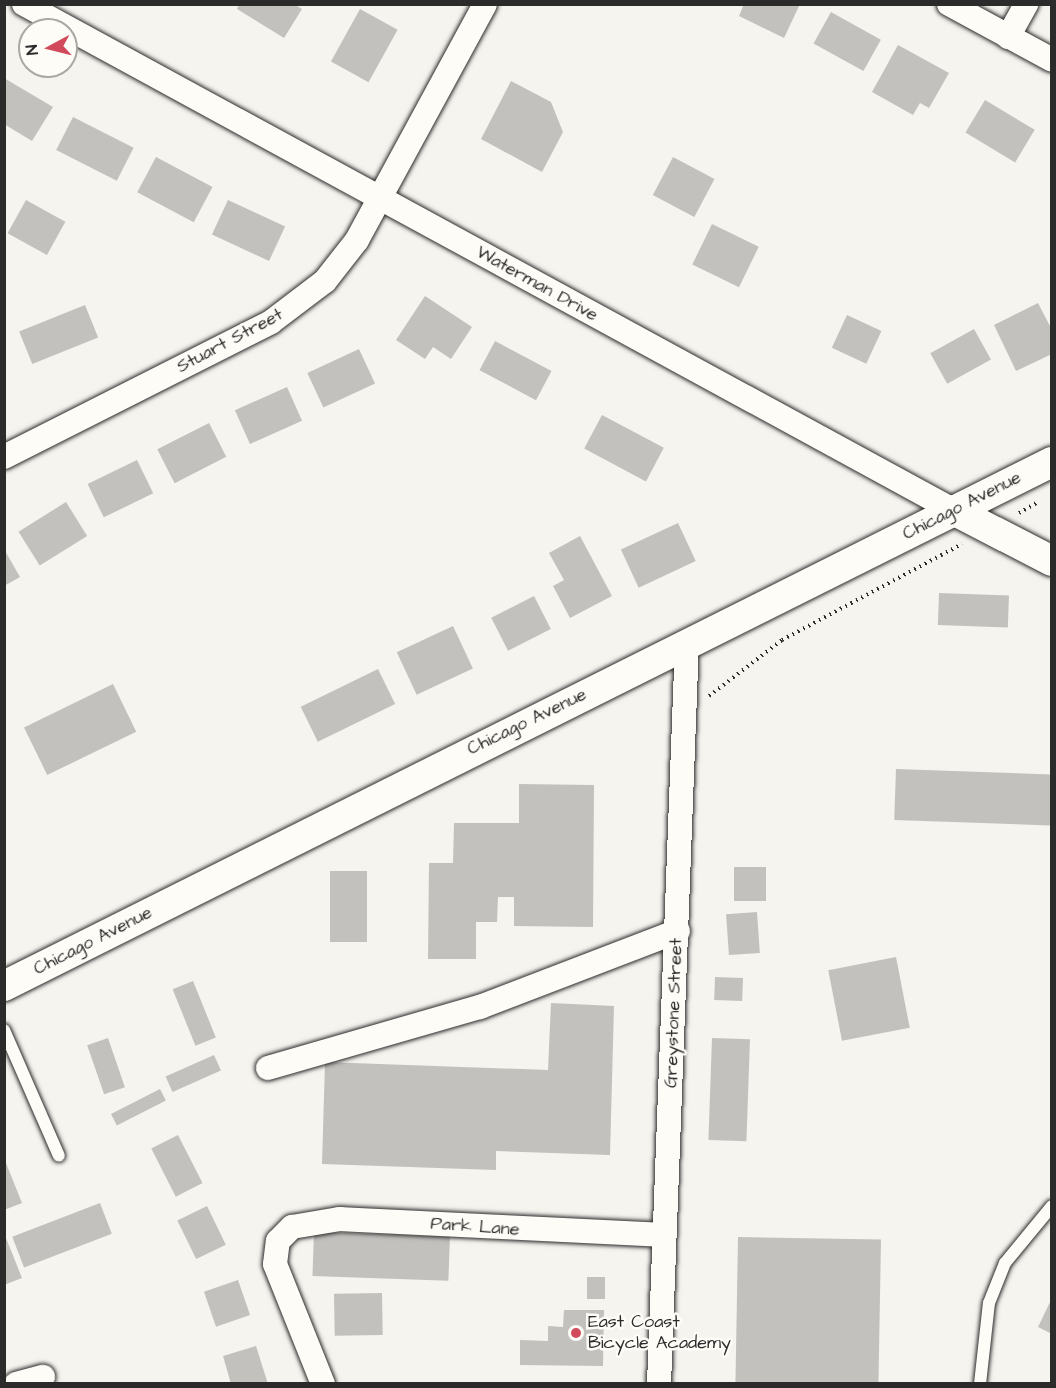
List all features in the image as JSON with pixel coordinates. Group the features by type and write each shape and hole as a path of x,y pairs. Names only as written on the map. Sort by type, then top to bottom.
{"street":[{"name":"Waterman Drive","path":"24,4 953,510 1052,561"},
{"name":"Stuart Street","path":"4,456 285,313 334,272 381,199 485,4"},
{"path":"949,4 1052,60"},
{"path":"1008,37 1026,4"},
{"name":"Chicago Avenue","path":"4,986 1052,462"},
{"name":"Greystone Street","path":"659,1383 678,931 687,643"},
{"path":"268,1068 480,1007 678,931"},
{"name":"Park Lane","path":"323,1383 275,1264 277,1244 287,1230 340,1219 664,1235"},
{"path":"16,1383 43,1377"}],"lane":[{"path":"4,1030 59,1156"},
{"path":"984,1382 989,1303 1005,1263 1052,1206"}],"path":[{"path":"706,698 782,640 947,553"}],"building":[{"path":"239,4 294,4 302,9 284,38 237,9"},
{"path":"744,4 800,4 784,38 739,16"},
{"path":"360,9 398,30 369,82 331,61"},
{"path":"831,12 881,40 863,71 814,43"},
{"path":"898,45 949,73 929,108 920,103 913,115 872,92"},
{"path":"4,78 53,107 32,141 4,124"},
{"path":"511,81 551,102 563,132 542,172 481,139"},
{"path":"985,100 1035,130 1015,162 965,133"},
{"path":"73,117 134,148 117,181 56,150"},
{"path":"156,157 213,187 194,222 137,192"},
{"path":"673,157 714,179 694,217 653,195"},
{"path":"26,200 65,222 47,255 8,233"},
{"path":"228,200 285,227 269,261 212,234"},
{"path":"712,224 759,247 739,287 692,264"},
{"path":"425,296 472,327 451,359 433,347 425,359 396,340"},
{"path":"1038,303 1052,330 1052,354 1016,371 994,325"},
{"path":"85,305 98,337 32,364 19,332"},
{"path":"847,315 881,331 866,364 832,348"},
{"path":"974,329 991,360 947,384 930,353"},
{"path":"495,341 552,371 536,400 480,370"},
{"path":"359,349 375,383 323,408 307,373"},
{"path":"287,387 302,421 250,444 235,410"},
{"path":"602,415 664,448 646,481 584,449"},
{"path":"209,423 226,457 175,483 157,449"},
{"path":"137,460 153,493 104,517 88,484"},
{"path":"66,502 87,536 40,566 19,532"},
{"path":"678,523 696,561 639,588 621,550"},
{"path":"580,536 612,596 570,618 553,586 564,580 549,553"},
{"path":"4,549 20,577 4,586"},
{"path":"939,593 1009,595 1008,627 938,625"},
{"path":"534,596 551,629 508,651 491,618"},
{"path":"453,626 473,669 417,695 397,652"},
{"path":"378,669 395,704 318,742 301,707"},
{"path":"113,684 136,732 47,775 24,727"},
{"path":"896,769 1052,774 1050,825 894,820"},
{"path":"519,784 594,785 593,927 514,926 514,897 498,897 497,922 476,922 476,959 428,959 429,863 453,863 454,823 519,823"},
{"path":"734,867 766,867 766,901 734,901"},
{"path":"330,871 367,871 367,942 330,942"},
{"path":"757,912 760,953 729,955 726,914"},
{"path":"896,957 910,1028 842,1041 828,970"},
{"path":"715,977 743,978 742,1001 714,1000"},
{"path":"193,981 216,1038 195,1046 173,989"},
{"path":"551,1003 614,1006 610,1155 496,1151 496,1170 322,1164 325,1062 548,1070"},
{"path":"108,1038 125,1087 104,1094 87,1045"},
{"path":"712,1038 750,1039 746,1141 708,1140"},
{"path":"214,1055 221,1071 172,1092 166,1077"},
{"path":"160,1089 166,1101 117,1126 111,1114"},
{"path":"178,1135 203,1183 176,1197 151,1149"},
{"path":"4,1158 22,1203 4,1210"},
{"path":"100,1203 112,1234 24,1267 12,1237"},
{"path":"207,1206 226,1245 196,1259 177,1220"},
{"path":"314,1232 450,1237 448,1281 312,1276"},
{"path":"4,1233 22,1278 4,1285"},
{"path":"738,1237 881,1239 878,1384 735,1384"},
{"path":"587,1277 605,1277 605,1299 587,1299"},
{"path":"238,1280 250,1315 216,1327 204,1292"},
{"path":"382,1293 383,1335 335,1336 334,1294"},
{"path":"1052,1298 1052,1334 1038,1327"},
{"name":"East Coast Bicycle Academy","path":"564,1310 604,1310 603,1366 520,1365 520,1340 548,1341 548,1326 563,1327"},
{"path":"256,1346 268,1384 231,1384 223,1356"}],"place":[{"name":"East Coast Bicycle Academy","path":"576,1333"}]}
